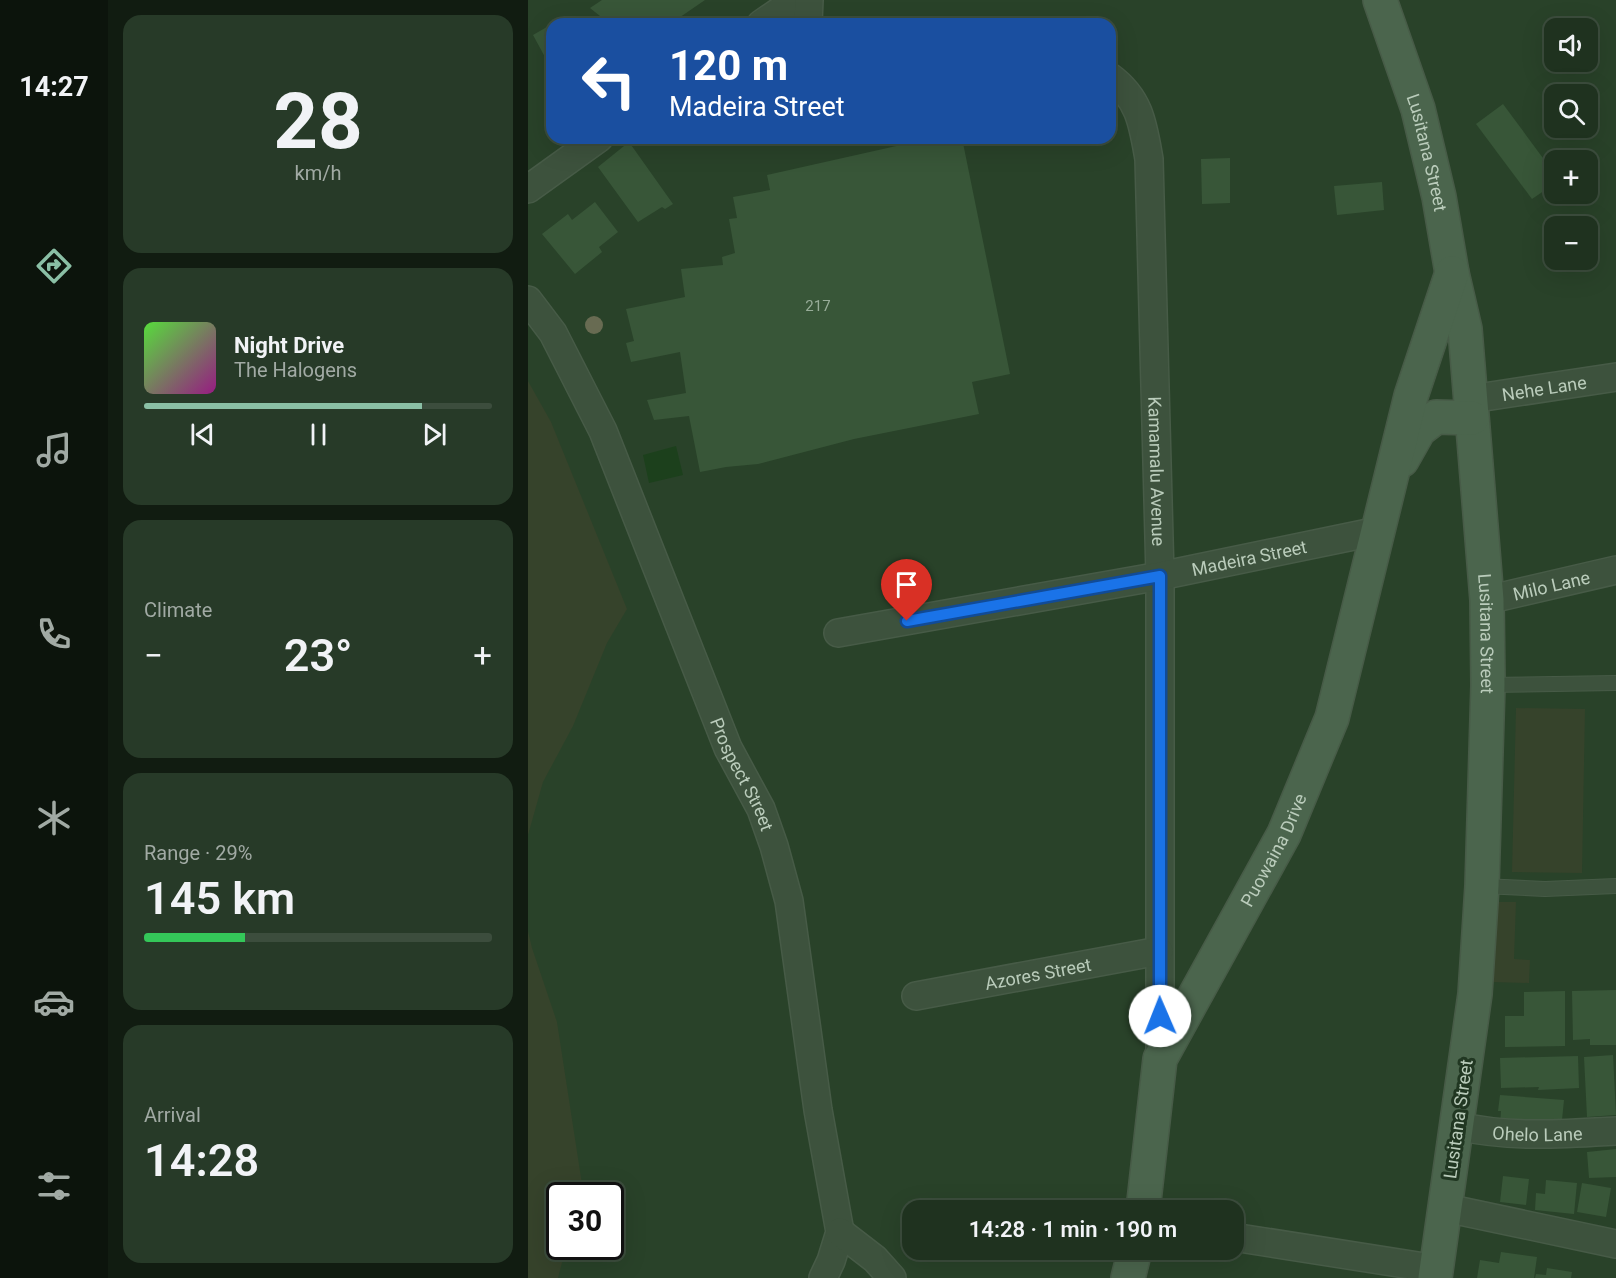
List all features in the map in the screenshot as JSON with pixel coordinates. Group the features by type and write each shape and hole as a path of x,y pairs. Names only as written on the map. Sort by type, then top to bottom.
{"main road":[{"name":"Lusitana Street","path":"1380,0 1418,109 1439,197 1452,273 1465,329 1487,600 1488,685 1482,886 1475,994 1436,1273"},
{"path":"1391,480 1411,396 1452,273"},
{"path":"1391,480 1419,430 1436,417 1471,408"},
{"name":"Puowaina Drive","path":"1144,1200 1160,1059 1284,834 1332,718 1391,480"},
{"path":"1128,1278 1132,1260"}],"street":[{"path":"770,18 796,0"},
{"path":"808,18 809,0"},
{"name":"Kamamalu Avenue","path":"1116,83 1135,102 1143,126 1149,159 1160,576 1160,1059"},
{"path":"528,189 591,144"},
{"name":"Prospect Street","path":"528,300 553,333 603,431 728,748 761,809 774,846 789,901 818,1110 840,1232 823,1278"},
{"name":"Nehe Lane","path":"1471,408 1616,377"},
{"name":"Madeira Street","path":"838,633 1160,576 1378,531"},
{"name":"Milo Lane","path":"1487,600 1616,570"},
{"name":"Azores Street","path":"916,996 1159,951"},
{"name":"Ohelo Lane","path":"1458,1126 1488,1133 1616,1131"},
{"path":"1446,1208 1616,1244"},
{"path":"840,1232 875,1259 892,1278"},
{"path":"1244,1239 1436,1273"}],"lane":[{"path":"1488,685 1616,683"},
{"path":"1482,886 1545,889 1616,886"}],"shaded area":[{"path":"528,381 551,422 627,609 607,643 573,726 543,782 528,835"},
{"path":"676,446 683,475 649,483 643,455"},
{"path":"1516,708 1585,709 1582,873 1512,872"},
{"path":"1494,902 1516,902 1514,959 1530,960 1529,983 1492,982"},
{"path":"528,931 557,1022 582,1182 546,1182 546,1260 563,1260 558,1278 528,1278"}],"building":[{"path":"602,0 705,0 679,18 597,18 600,16 590,8"},
{"path":"546,27 546,59 533,35"},
{"path":"1503,104 1544,159 1544,191 1532,199 1476,124"},
{"path":"627,144 630,144 673,204 665,209 662,207 638,222 598,167"},
{"path":"905,144 963,144 1010,374 972,382 979,414 854,439 758,464 700,472 689,416 654,420 647,400 686,393 680,352 631,362 626,343 634,341 626,309 685,297 681,269 723,265 722,257 735,253 729,219 737,218 733,197 770,190 767,175"},
{"path":"1230,158 1230,203 1202,204 1201,159"},
{"path":"1382,182 1384,210 1337,215 1334,186"},
{"path":"595,202 618,232 599,247 602,252 575,274 542,234 568,214 572,220"},
{"path":"1616,990 1616,1045 1590,1045 1590,1039 1573,1040 1572,991"},
{"path":"1565,991 1565,1046 1505,1047 1505,1016 1524,1016 1524,992"},
{"path":"1613,1055 1616,1115 1587,1117 1584,1057"},
{"path":"1578,1056 1579,1088 1538,1090 1539,1087 1501,1088 1500,1058"},
{"path":"1500,1095 1564,1100 1561,1130 1500,1125 1501,1111 1498,1111"},
{"path":"1616,1149 1616,1177 1589,1178 1587,1152"},
{"path":"1503,1176 1529,1179 1526,1205 1500,1202"},
{"path":"1546,1180 1577,1183 1574,1214 1535,1210 1536,1193 1545,1194"},
{"path":"1582,1183 1611,1188 1606,1217 1577,1212"},
{"path":"1501,1252 1537,1257 1534,1278 1477,1278 1480,1260 1499,1263"},
{"path":"1547,1268 1572,1272 1571,1278 1535,1278 1536,1274 1546,1275"}],"route":[{"path":"907,621 1160,576 1160,1016"}]}
